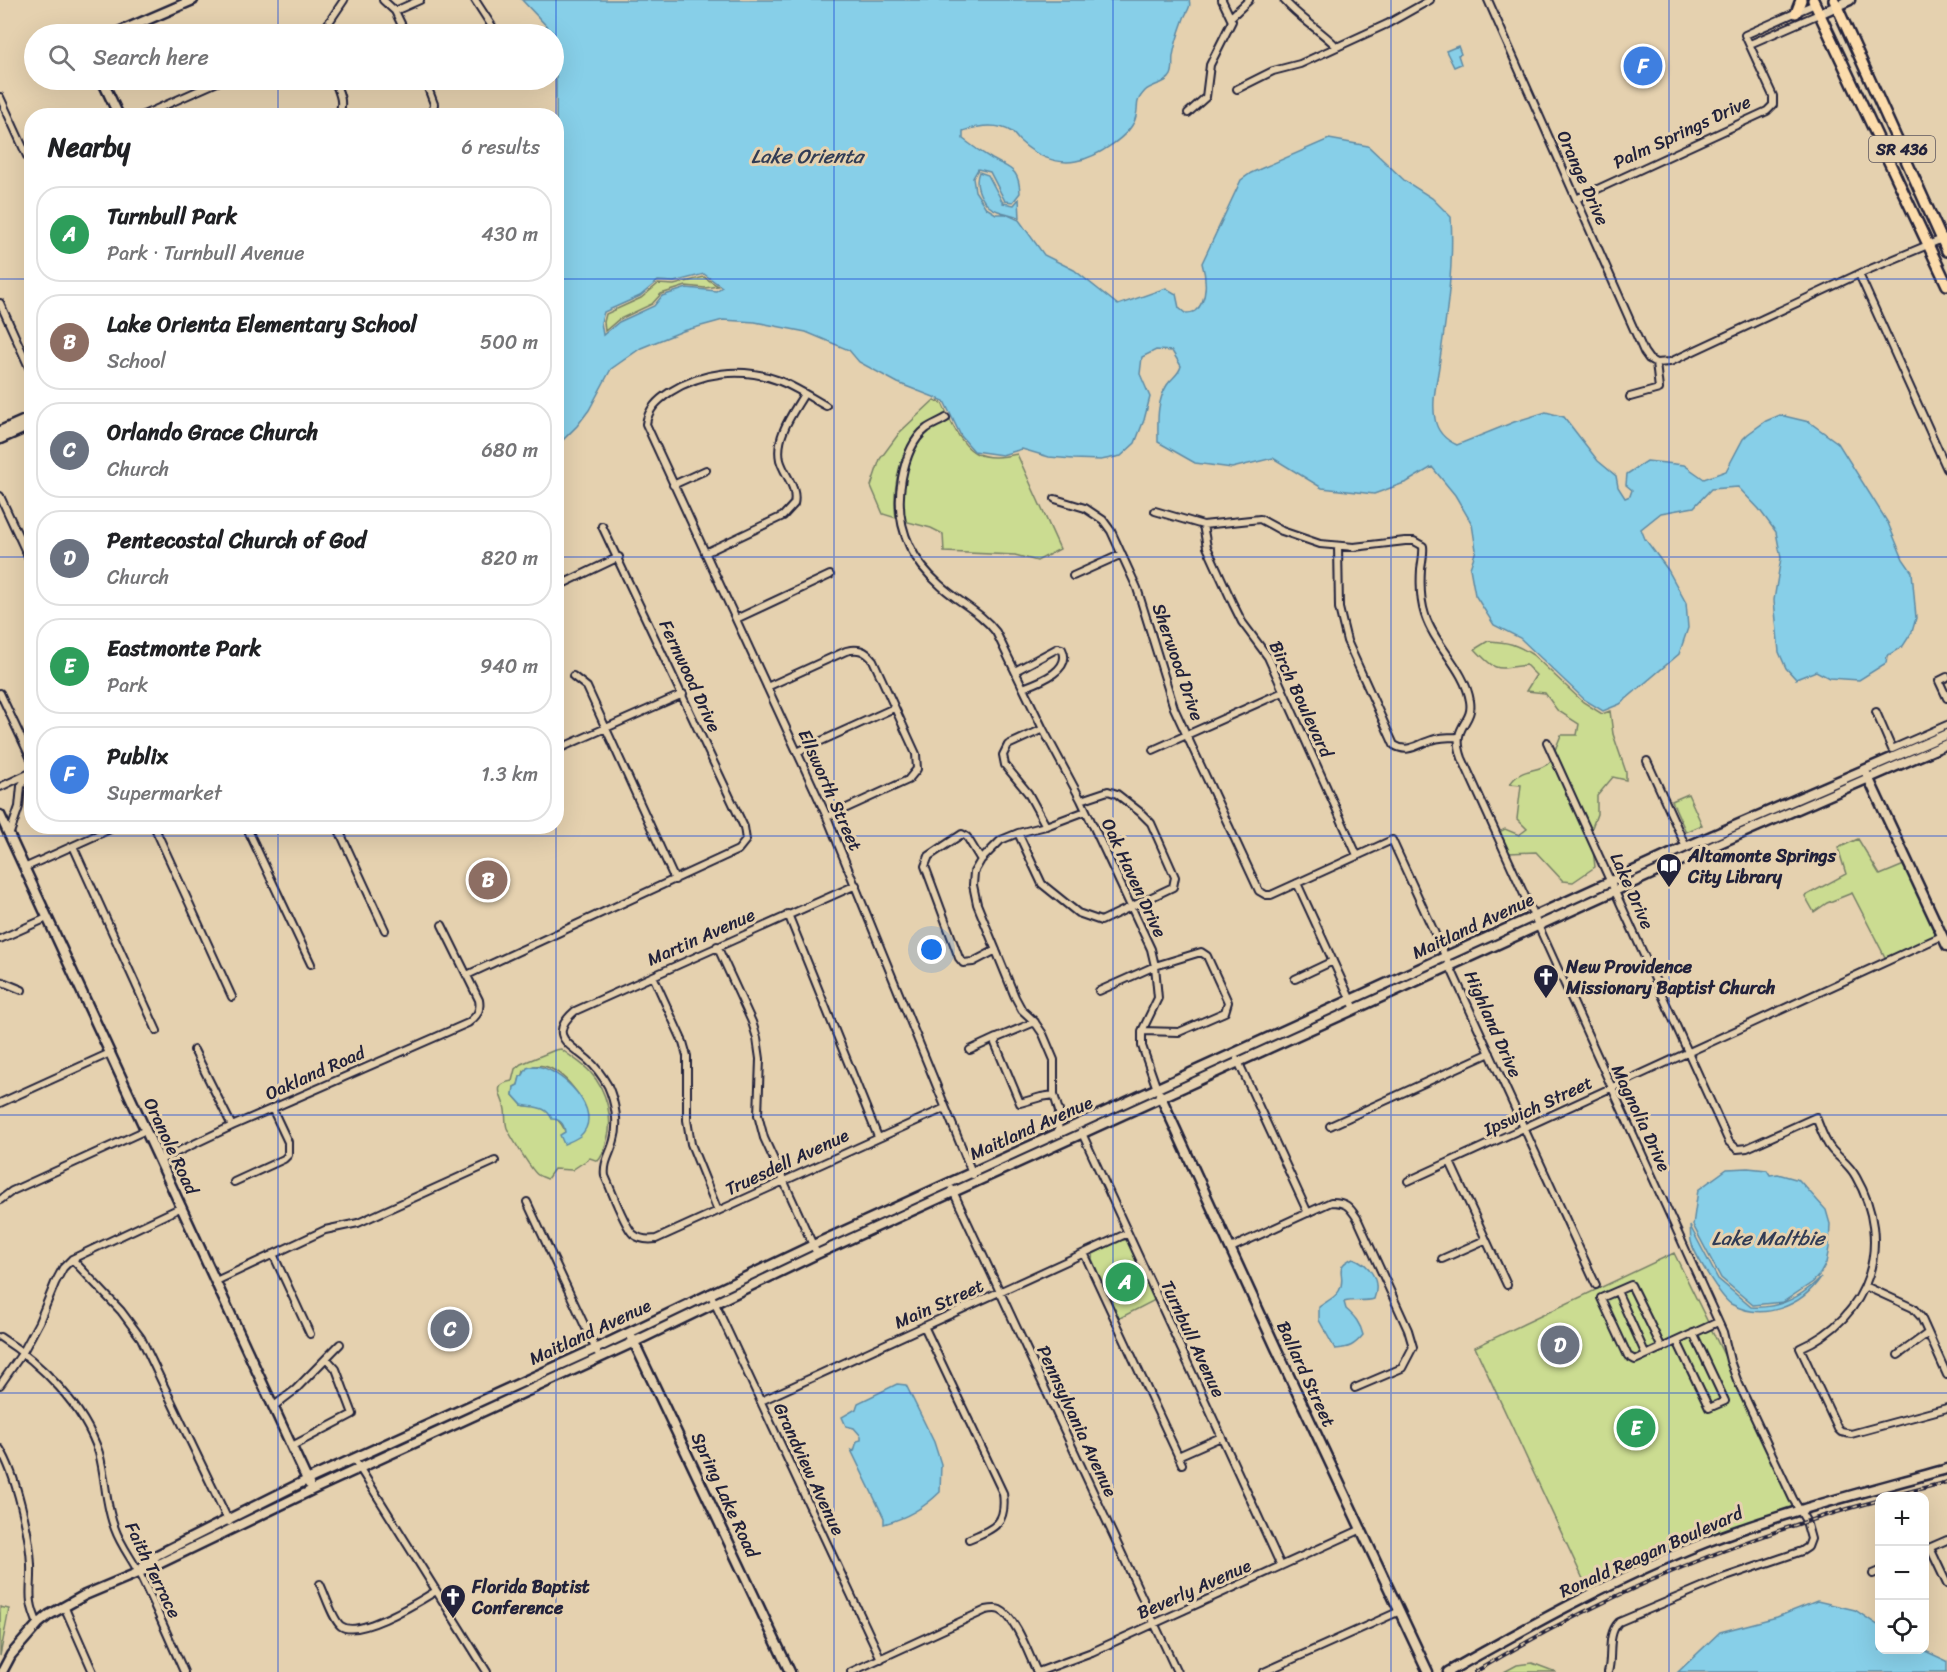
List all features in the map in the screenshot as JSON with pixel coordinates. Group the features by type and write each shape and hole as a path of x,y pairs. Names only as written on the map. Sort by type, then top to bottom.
{"main road":[{"path":"137,24 193,0"},
{"path":"1796,13 1801,0"},
{"path":"1819,14 1835,3 1850,0"},
{"name":"SR 436","path":"1817,1 1819,14 1947,285"},
{"name":"SR 436","path":"1835,3 1945,235 1947,251"},
{"path":"106,90 114,108"},
{"path":"0,431 24,420"},
{"path":"0,439 24,428"},
{"name":"Maitland Avenue","path":"2,1672 11,1654 38,1624 64,1606 138,1571 161,1563 312,1490 634,1342 714,1302 976,1182 1157,1089 1686,847 1947,734"},
{"name":"Maitland Avenue","path":"138,1571 157,1555 307,1480 596,1348 813,1245 1058,1134 1080,1129 1162,1098 1722,842 1947,744"},
{"path":"1864,769 1947,946"},
{"name":"Oranole Road","path":"0,815 312,1490"},
{"name":"Ballard Street","path":"1157,1089 1428,1672"},
{"name":"Spring Lake Road","path":"630,1332 790,1672"},
{"path":"462,1409 479,1414"},
{"name":"Ronald Reagan Boulevard","path":"1448,1672 1515,1634 1631,1575 1702,1544 1800,1510 1947,1469"}],"street":[{"path":"328,24 344,0"},
{"path":"383,0 395,11 401,24"},
{"path":"395,11 420,0"},
{"path":"475,0 491,24"},
{"path":"1188,113 1206,97 1210,65 1232,21 1222,0"},
{"path":"1231,17 1249,0"},
{"path":"1284,0 1296,15 1324,34 1336,46"},
{"path":"1236,89 1273,71 1300,64 1387,24 1430,0"},
{"name":"Orange Drive","path":"1488,0 1644,352 1656,363"},
{"name":"Palm Springs Drive","path":"1576,199 1767,111 1773,105 1773,96 1745,35 1796,13 1817,1"},
{"path":"1750,44 1819,14"},
{"path":"159,108 200,90"},
{"path":"337,90 341,98 340,108"},
{"path":"429,90 433,108"},
{"path":"0,97 24,150"},
{"path":"1630,397 1659,389 1656,363 1670,362 1945,235"},
{"path":"1859,274 1947,469"},
{"path":"0,303 24,356"},
{"name":"Ellsworth Street","path":"804,394 777,380 730,372 710,375 682,385 662,398 650,410 646,424 827,817 976,1182"},
{"path":"705,552 783,516 794,504 794,490 780,461 781,438 804,394 826,406"},
{"name":"Oak Haven Drive","path":"946,418 925,430 915,442 904,463 898,498 899,516 907,541 917,561 940,586 988,621 996,632 1043,729 1081,800 1151,949 1158,998 1142,1031"},
{"path":"673,485 706,470"},
{"path":"0,496 24,548"},
{"name":"Sherwood Drive","path":"1055,499 1085,508 1103,520 1111,531 1137,588 1172,700 1257,888 1263,894 1271,895 1297,883"},
{"path":"1155,511 1203,525 1260,519 1301,539 1338,546 1370,546 1406,541 1414,541 1423,546 1420,589 1426,617 1453,662 1470,700 1469,715 1457,737 1431,740 1410,749 1401,750 1394,745 1347,641 1339,608 1338,546"},
{"name":"Birch Boulevard","path":"1203,525 1207,547 1233,604 1242,622 1268,657 1357,855"},
{"name":"Fernwood Drive","path":"603,526 744,827 746,840 738,850 675,880"},
{"path":"1073,576 1122,554"},
{"path":"564,582 619,557"},
{"path":"736,620 830,575"},
{"path":"1015,671 1058,648 1062,649 1066,656 1065,661 1055,673 1023,688"},
{"path":"768,687 846,651 862,650 873,660 916,754 917,769 908,780 827,817"},
{"path":"442,925 467,975 675,880 587,687 573,676"},
{"path":"1947,677 1939,681 1947,698"},
{"path":"1153,750 1283,692"},
{"path":"0,693 24,744"},
{"path":"564,746 682,694"},
{"path":"797,752 894,708"},
{"path":"1876,712 1892,749 1947,725"},
{"path":"1043,729 1008,745 1003,755 1005,765 1028,793 1046,826"},
{"name":"Magnolia Drive","path":"1457,737 1462,758 1533,917 1723,1332 1737,1380 1810,1532 1811,1539 1808,1547 1802,1551 1672,1598 1619,1622 1611,1634 1608,1672"},
{"name":"Lake Drive","path":"1547,742 1729,1142 1737,1149 1747,1148 1816,1116 1831,1149 1853,1171 1867,1201 1873,1232 1873,1259 1865,1286"},
{"path":"1647,761 1686,847"},
{"path":"0,787 24,776"},
{"path":"9,836 19,807 21,786 24,782"},
{"path":"1018,833 1042,884 1078,913 1101,921 1173,886 1175,877 1156,834 1151,824 1140,812 1117,794 1108,791 1081,800"},
{"path":"1058,1134 1059,1111 1054,1095 1054,1060 1043,1034 1035,1022 1022,1010 996,950 977,904 973,885 974,872 981,860 1001,840 1086,811"},
{"path":"1718,833 1722,842"},
{"path":"24,868 99,834"},
{"path":"158,834 232,997"},
{"path":"250,834 311,964"},
{"path":"341,834 385,930"},
{"path":"981,860 967,837 962,834 929,856 925,866 959,958 963,963 973,962 996,950"},
{"name":"Highland Drive","path":"1357,855 1392,840 1596,1285"},
{"path":"73,846 157,1031"},
{"path":"1355,1009 1297,883 1357,855"},
{"name":"Martin Avenue","path":"642,1239 631,1231 605,1176 604,1167 614,1140 616,1122 610,1094 598,1071 563,1039 564,1024 568,1017 575,1011 856,885"},
{"path":"788,914 878,1137"},
{"path":"0,939 47,918"},
{"name":"Ipswich Street","path":"1408,1181 1942,936"},
{"path":"717,946 757,1038 760,1059 758,1115 765,1138 817,1254"},
{"path":"1099,991 1155,966 1201,952 1207,956 1228,1002 1225,1012 1179,1032 1142,1031 1142,1046 1157,1089"},
{"path":"1294,979 1333,961"},
{"name":"Oakland Road","path":"160,1160 272,1108 468,1023 479,1011 479,1000 467,975"},
{"path":"653,976 687,1056 687,1120 691,1144 718,1210"},
{"path":"0,981 22,990"},
{"path":"970,1050 1035,1022"},
{"path":"1275,1035 1280,1044"},
{"path":"997,1038 995,1043 1001,1060 1020,1103 1041,1096 1054,1095"},
{"path":"194,1050 232,1126"},
{"path":"0,1103 110,1053"},
{"path":"1235,1053 1308,1213"},
{"path":"1330,1126 1490,1053"},
{"path":"234,1182 288,1155 288,1142 272,1108"},
{"name":"Truesdell Avenue","path":"642,1239 656,1239 945,1108"},
{"name":"Turnbull Avenue","path":"1080,1129 1281,1566"},
{"path":"0,1200 12,1191 146,1130"},
{"path":"216,1281 325,1230 358,1223 495,1161"},
{"path":"1450,1162 1507,1286"},
{"name":"Pennsylvania Avenue","path":"949,1183 1177,1672"},
{"path":"527,1202 599,1358"},
{"path":"1231,1248 1331,1202 1344,1202 1349,1206 1357,1218 1408,1330 1413,1347 1402,1368 1355,1388"},
{"path":"0,1385 23,1352 39,1322 55,1282 63,1268 72,1259 182,1207"},
{"name":"Main Street","path":"761,1401 1128,1233"},
{"path":"1442,1259 1485,1240"},
{"path":"1084,1253 1182,1464"},
{"path":"273,1254 310,1334"},
{"path":"72,1259 121,1311 141,1338 232,1528"},
{"path":"1662,1348 1631,1285 1601,1298 1628,1356 1635,1360 1662,1348 1693,1333 1718,1322"},
{"path":"1947,1375 1921,1317 1913,1308 1865,1286 1856,1303 1836,1326 1825,1335 1800,1348 1841,1432 1851,1434 1947,1408"},
{"path":"1617,1291 1646,1355"},
{"name":"Grandview Avenue","path":"710,1293 881,1659"},
{"path":"924,1326 1003,1493 1003,1514 999,1522 969,1539"},
{"path":"1677,1341 1709,1408 1725,1401 1693,1333"},
{"path":"1898,1355 1928,1333"},
{"name":"Faith Terrace","path":"0,1337 23,1352 63,1392 90,1435 98,1452 114,1528 138,1571 184,1672"},
{"path":"274,1406 295,1390 340,1344"},
{"path":"292,1446 353,1414 336,1369 327,1359"},
{"path":"542,1373 546,1383"},
{"path":"1178,1456 1221,1437"},
{"path":"0,1449 17,1489 31,1565 29,1600 38,1624"},
{"path":"354,1459 487,1672"},
{"name":"Beverly Avenue","path":"1037,1672 1092,1652 1362,1530"},
{"path":"1929,1548 1947,1540"},
{"path":"1929,1552 1947,1584"},
{"path":"320,1584 340,1625 351,1629 402,1612 436,1591"},
{"path":"64,1606 93,1672"},
{"path":"851,1672 986,1610 1001,1610 1012,1621 1037,1672"},
{"path":"1264,1672 1400,1611"}],"green space":[{"path":"704,277 718,286 705,288 686,286 661,294 652,304 618,320 605,331 606,314 641,298 658,284 674,285"},
{"path":"934,400 942,403 947,414 923,427 908,446 896,482 896,518 883,514 871,486 880,459 900,432"},
{"path":"950,420 968,448 975,453 993,457 1017,454 1060,549 1037,561 1015,555 944,552 943,534 931,528 904,521 902,497 908,463 927,432"},
{"path":"1488,641 1512,644 1527,651 1583,702 1602,714 1610,711 1613,734 1626,772 1626,780 1613,777 1597,796 1597,814 1591,830 1555,750 1561,735 1577,735 1579,724 1557,710 1545,693 1526,691 1536,675 1526,665 1502,668 1488,662 1475,649"},
{"path":"1552,760 1593,850 1595,867 1573,882 1563,881 1536,852 1509,853 1499,832 1505,829 1519,835 1527,829 1517,819 1521,785 1510,784 1520,774 1547,765"},
{"path":"1688,794 1702,825 1686,832 1672,801"},
{"path":"1858,839 1880,875 1904,865 1938,935 1886,959 1852,893 1827,903 1814,912 1805,896 1846,874 1838,848"},
{"path":"561,1049 588,1069 601,1088 610,1123 604,1151 598,1161 590,1158 572,1170 554,1169 547,1179 535,1173 509,1132 500,1088 501,1085 512,1081 515,1069 521,1064","holes":["535,1066 544,1066 559,1073 573,1087 584,1104 587,1120 575,1138 568,1142 563,1134 564,1128 554,1116 537,1106 522,1105 513,1095 514,1087 518,1085 524,1071"]},
{"path":"1120,1240 1127,1240 1130,1243 1155,1300 1118,1319 1092,1259 1093,1254"},
{"path":"1674,1253 1800,1510 1590,1594 1475,1347"},
{"path":"0,1607 9,1609 0,1656"},
{"path":"1532,1663 1556,1672 1504,1672 1517,1665"}],"water":[{"name":"Lake Orienta","path":"522,0 1189,0 1189,8 1175,47 1171,75 1145,91 1138,101 1136,116 1128,131 1102,151 1084,159 1061,162 1033,151 1012,132 1001,127 988,126 963,131 963,139 988,157 1012,170 1018,179 1020,193 1013,202 1005,201 990,172 978,169 973,178 975,191 986,208 996,214 1006,214 1019,220 1044,255 1074,270 1118,305 1166,288 1176,294 1179,308 1185,313 1190,313 1195,311 1203,301 1205,275 1202,263 1241,180 1251,173 1329,139 1368,146 1405,181 1432,198 1451,217 1452,252 1449,288 1434,404 1436,424 1446,438 1457,445 1546,412 1564,417 1598,461 1616,476 1618,487 1625,498 1630,496 1632,490 1626,485 1627,474 1647,461 1684,465 1704,479 1726,471 1743,439 1766,421 1780,415 1809,422 1838,443 1888,523 1903,559 1912,572 1916,618 1912,632 1903,646 1887,656 1886,663 1859,680 1829,678 1816,671 1796,679 1786,668 1779,652 1774,600 1781,558 1776,532 1759,509 1738,487 1711,489 1694,507 1661,513 1641,529 1686,603 1688,628 1679,654 1620,704 1603,711 1585,700 1520,638 1494,625 1475,595 1470,568 1476,550 1472,524 1455,495 1432,467 1407,482 1374,494 1322,488 1273,458 1232,468 1195,463 1158,442 1158,413 1163,392 1181,366 1172,351 1156,350 1142,357 1140,374 1150,397 1135,443 1121,456 1101,460 1049,457 1022,449 1002,455 974,451 961,436 944,401 898,383 859,362 849,350 806,332 755,322 723,320 683,331 641,348 611,369 589,410 564,439 564,108 556,108 556,90 564,90 564,24 545,24","holes":["704,274 722,287 716,291 687,288 662,296 654,306 619,322 603,335 601,322 604,312 640,296 658,281 674,282"]},
{"path":"1458,46 1461,64 1454,67 1446,51"},
{"path":"979,172 988,175 1003,203 1014,205 1019,199 1020,218 993,209 984,201 978,189"},
{"path":"534,1066 544,1068 567,1082 584,1103 588,1115 587,1126 580,1136 564,1144 560,1135 565,1132 561,1122 552,1119 543,1109 522,1105 513,1095 514,1087 518,1085 520,1077 527,1068"},
{"name":"Lake Maltbie","path":"1727,1169 1767,1170 1770,1175 1778,1174 1799,1180 1826,1210 1830,1224 1826,1263 1820,1274 1813,1282 1783,1302 1753,1305 1721,1278 1693,1225 1698,1190"},
{"path":"1690,1226 1718,1279 1751,1307 1780,1304 1798,1296 1821,1277 1803,1296 1781,1308 1769,1311 1743,1309 1726,1300 1708,1274 1693,1247"},
{"path":"1353,1258 1369,1269 1375,1280 1376,1292 1374,1299 1344,1302 1346,1309 1359,1324 1363,1335 1351,1346 1335,1349 1319,1320 1319,1307 1339,1291 1342,1281 1341,1269"},
{"path":"897,1384 906,1385 934,1442 941,1464 940,1492 915,1512 884,1524 884,1518 851,1450 854,1451 861,1436 854,1428 846,1426 842,1417 856,1409 858,1403"},
{"path":"1817,1601 1855,1610 1875,1623 1875,1654 1929,1653 1947,1661 1947,1672 1678,1672 1720,1632 1777,1617"}],"railway":[{"path":"1908,1492 1947,1482"},
{"path":"1475,1672 1571,1618 1671,1572 1774,1532 1875,1501"}],"place":[{"name":"Publix","path":"1643,66"},
{"name":"Lake Orienta Elementary School","path":"488,880"},
{"name":"Altamonte Springs City Library","path":"1669,889"},
{"name":"New Providence Missionary Baptist Church","path":"1546,1000"},
{"name":"Turnbull Park","path":"1125,1282"},
{"name":"Orlando Grace Church","path":"450,1329"},
{"name":"Pentecostal Church of God","path":"1560,1345"},
{"name":"Eastmonte Park","path":"1636,1428"},
{"name":"Florida Baptist Conference","path":"453,1620"}]}
